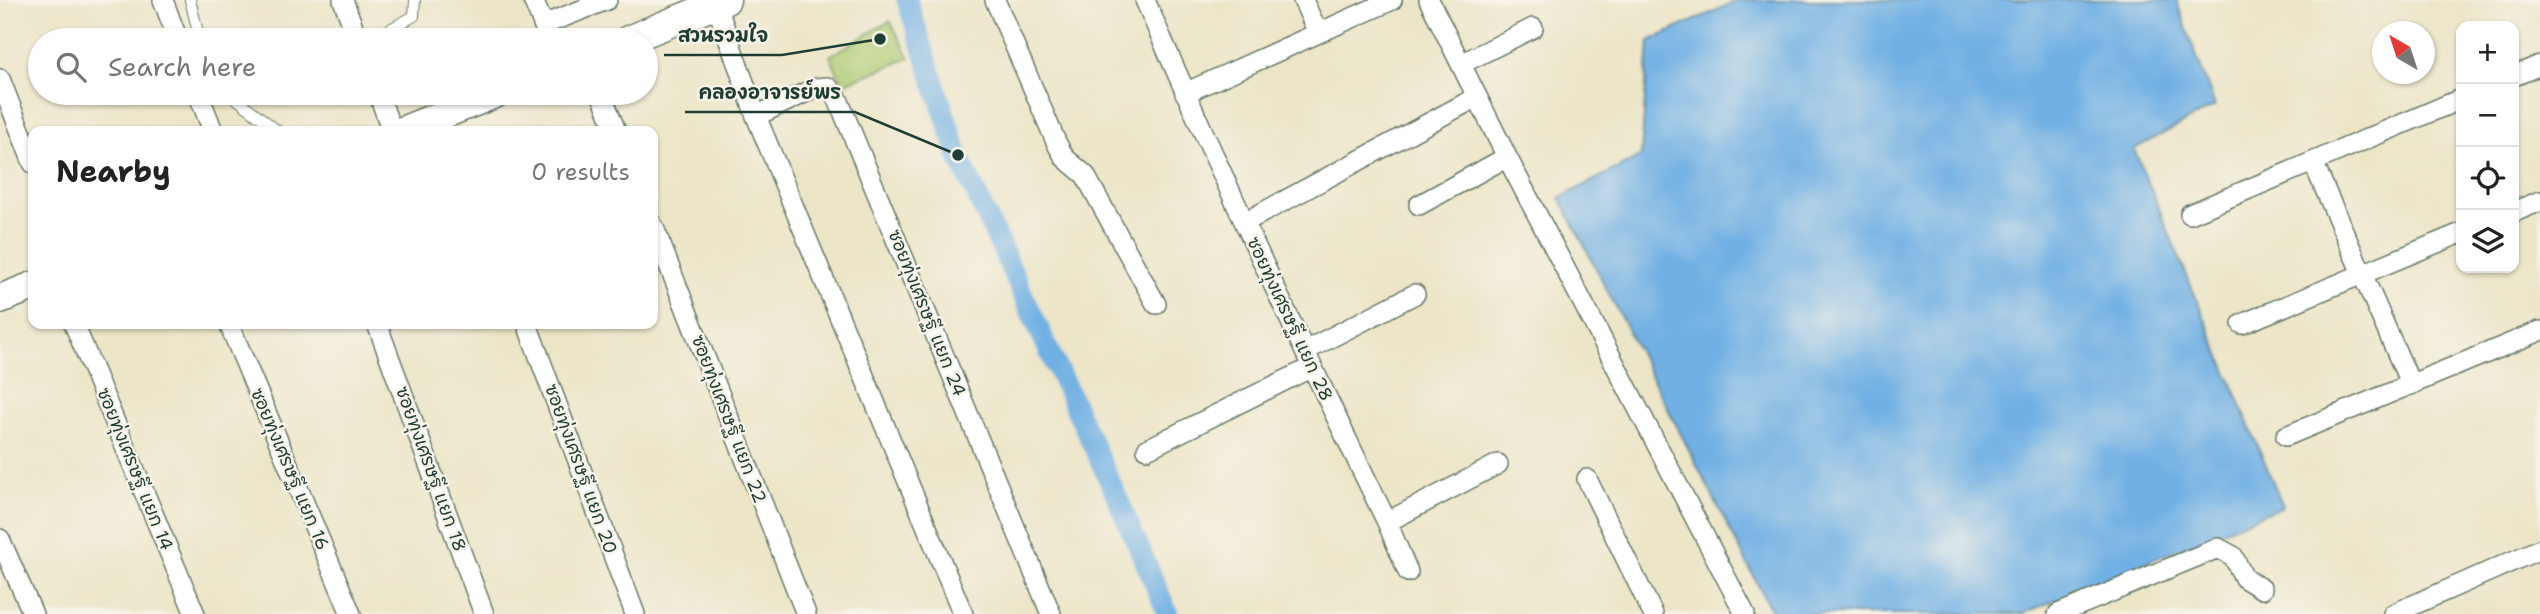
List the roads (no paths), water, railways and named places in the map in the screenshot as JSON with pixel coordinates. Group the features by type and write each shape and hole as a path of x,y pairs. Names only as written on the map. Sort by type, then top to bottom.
{"main road":[{"path":"657,28 721,2"},
{"path":"430,126 453,122 479,105"},
{"path":"0,299 28,288"}],"street":[{"path":"163,0 174,28"},
{"path":"343,0 354,28"},
{"path":"533,0 544,28"},
{"path":"554,28 607,0"},
{"path":"995,0 1057,144 1065,158 1085,175 1156,304"},
{"name":"ซอยทุ่งเศรษฐี แยก 28","path":"1145,0 1185,93 1408,572"},
{"path":"1303,0 1318,33"},
{"path":"1185,93 1392,0"},
{"path":"1429,0 1507,157 1745,614"},
{"path":"721,2 756,116 963,614"},
{"path":"1461,64 1533,28"},
{"path":"2519,74 2540,65"},
{"path":"0,79 28,150"},
{"name":"ซอยทุ่งเศรษฐี แยก 24","path":"756,116 815,88 828,87 837,97 1051,614"},
{"path":"1245,222 1477,97"},
{"path":"2190,214 2456,101"},
{"path":"203,105 211,126"},
{"path":"382,105 390,126"},
{"path":"606,105 614,126"},
{"path":"1419,205 1507,157"},
{"path":"2314,162 2411,385"},
{"path":"2519,210 2540,201"},
{"path":"2242,324 2456,235"},
{"name":"ซอยทุ่งเศรษฐี แยก 22","path":"658,238 806,614"},
{"path":"1147,449 1308,359 1415,294"},
{"name":"ซอยทุ่งเศรษฐี แยก 14","path":"77,329 195,614"},
{"name":"ซอยทุ่งเศรษฐี แยก 16","path":"231,329 351,614"},
{"name":"ซอยทุ่งเศรษฐี แยก 18","path":"379,329 484,614"},
{"name":"ซอยทุ่งเศรษฐี แยก 20","path":"529,329 635,614"},
{"path":"2286,436 2540,331"},
{"path":"1387,522 1498,464"},
{"path":"1587,479 1653,614"},
{"path":"0,539 33,614"},
{"path":"2058,614 2218,548 2233,556 2244,578 2262,589"},
{"path":"2393,614 2540,549"}],"lane":[{"path":"190,0 197,28"},
{"path":"392,28 414,16 415,0"},
{"path":"244,105 272,126"}],"water":[{"path":"1739,0 2176,0 2215,106 2134,149 2283,506 2022,614 1773,614 1560,198 1641,156 1649,41"}],"waterway":[{"path":"907,0 958,155 1112,486 1168,614"}],"place":[{"name":"สวนรวมใจ","path":"880,39"},
{"name":"คลองอาจารย์พร","path":"958,155"}]}
